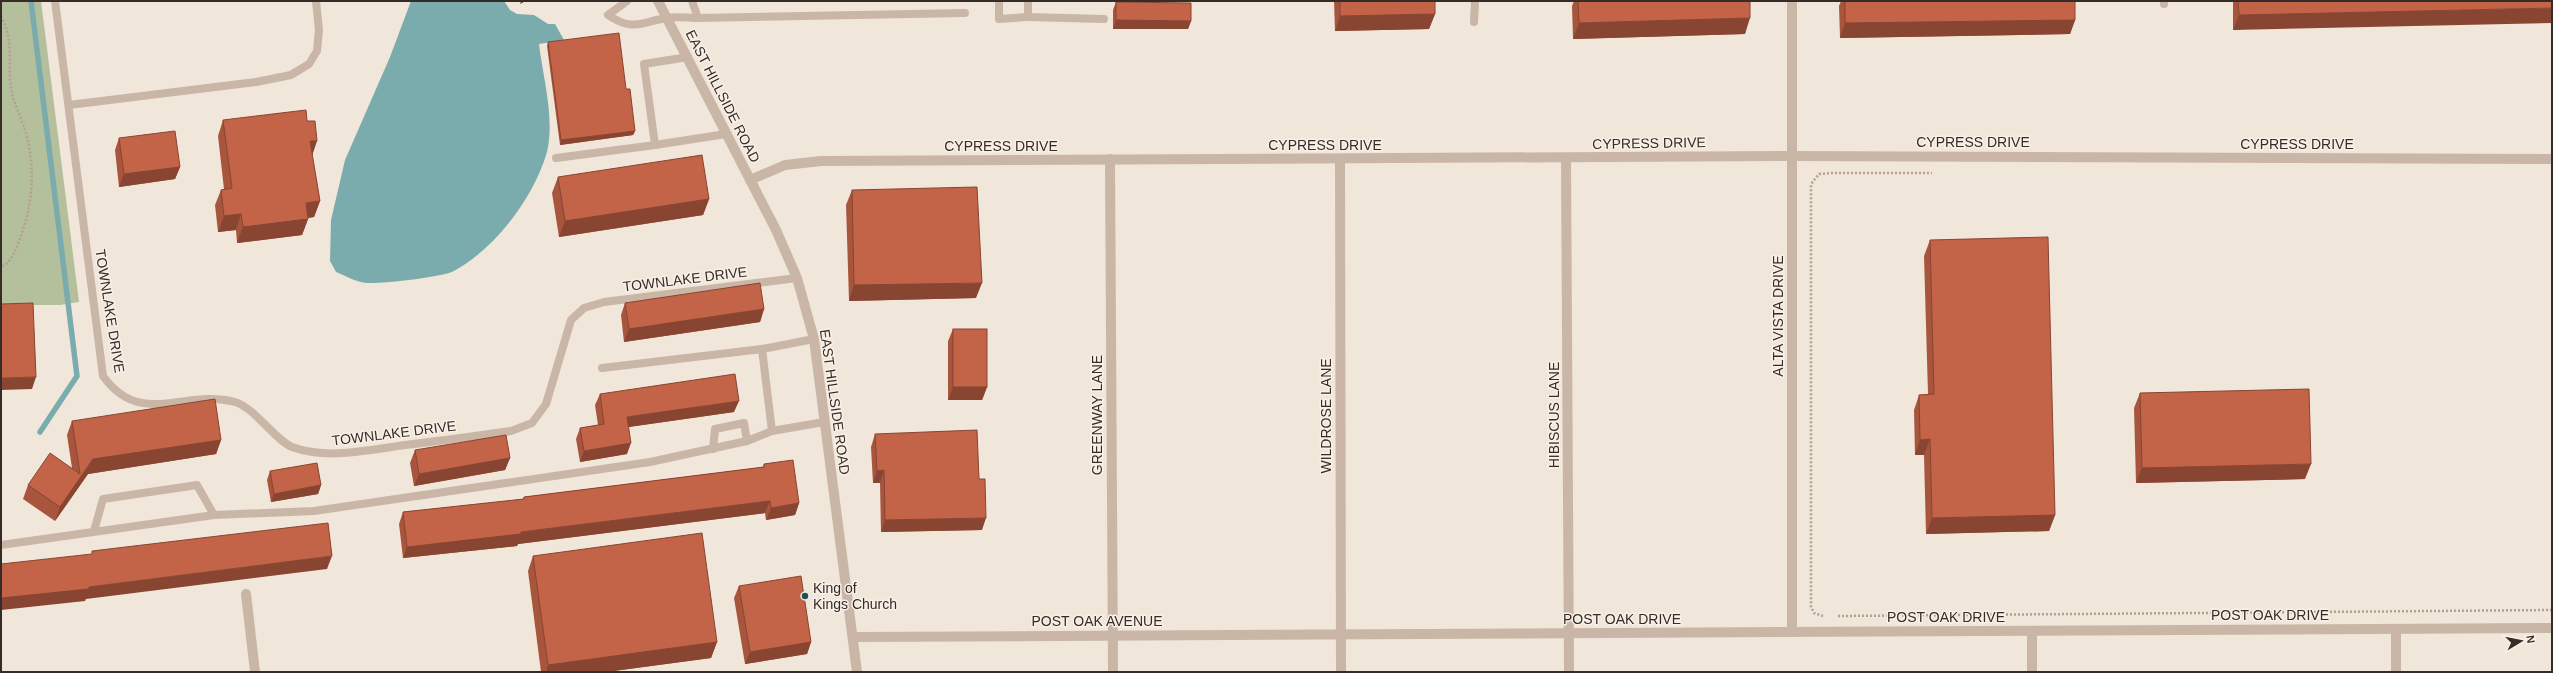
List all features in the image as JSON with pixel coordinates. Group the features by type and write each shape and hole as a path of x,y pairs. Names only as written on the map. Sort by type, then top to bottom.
{"street":[{"name":"EAST HILLSIDE ROAD","path":"658,1 776,230 797,278 814,339 857,672"},
{"name":"ALTA VISTA DRIVE","path":"1792,1 1792,632"},
{"name":"CYPRESS DRIVE","path":"750,180 785,166 821,161 1110,159 1340,160 1791,156 2552,159"},
{"name":"HIBISCUS LANE","path":"1566,158 1569,672"},
{"name":"GREENWAY LANE","path":"1110,159 1113,672"},
{"name":"WILDROSE LANE","path":"1340,160 1341,672"},
{"path":"246,594 255,672"},
{"name":"POST OAK DRIVE","path":"1341,634 2552,628"},
{"path":"2396,629 2396,672"},
{"path":"2032,631 2032,672"},
{"name":"POST OAK AVENUE","path":"853,637 1341,634"}],"lane":[{"name":"TOWNLAKE DRIVE","path":"55,1 103,376 113,390 127,399 142,404 163,405 212,399 236,402 269,427 289,446 312,453 341,454 511,431 532,423 546,404 571,320 584,308 604,302 797,278"},
{"path":"69,105 256,82 291,75 309,64 317,51 319,30 316,1"},
{"path":"627,1 608,15 622,24 642,24 667,18 965,13"},
{"path":"692,1 698,18"},
{"path":"999,1 999,19 1028,17 1104,18"},
{"path":"1028,1 1028,17"},
{"path":"1474,22 1475,1"},
{"path":"655,145 644,64 688,57"},
{"path":"556,158 726,134"},
{"path":"602,368 762,349 814,339"},
{"path":"762,349 772,432"},
{"path":"1,545 214,515 314,511 650,462 747,441 772,432 824,422"},
{"path":"713,449 715,429 744,423 747,441"},
{"path":"94,531 103,499 197,485 214,515"}],"path":[{"path":"1,16 11,41 12,92 27,137 32,172 27,219 14,253 7,264 1,267"},
{"path":"1832,173 1819,174 1811,184 1810,200 1811,607 1814,614 1822,616 2552,610"}],"green space":[{"path":"1,1 41,1 79,302 60,305 1,305"}],"water":[{"path":"411,1 504,1 510,10 517,14 534,15 548,24 555,24 564,40 539,44 548,98 550,126 547,152 533,186 511,220 484,249 470,261 454,271 438,276 367,283 336,272 330,261 331,220 345,160 390,57"}],"building":[{"path":"1340,1 1435,1 1435,14 1340,16"},
{"path":"1578,1 1750,1 1750,18 1579,23"},
{"path":"1845,1 2075,1 2075,20 1845,23"},
{"path":"2238,1 2552,1 2552,8 2239,15"},
{"path":"1116,2 1191,3 1191,21 1116,20"},
{"path":"619,33 626,89 630,89 635,131 561,140 548,42"},
{"path":"306,110 307,121 315,121 317,141 310,141 320,201 306,203 308,219 243,227 241,214 224,216 221,190 232,188 223,120"},
{"path":"175,131 180,167 124,174 119,138"},
{"path":"702,155 709,199 565,221 558,177"},
{"path":"977,187 982,283 854,285 852,190"},
{"path":"2048,237 2055,515 1932,518 1930,439 1920,440 1919,395 1934,394 1930,240"},
{"path":"760,283 764,309 629,329 625,303"},
{"path":"33,303 36,377 1,378 1,304"},
{"path":"953,329 987,329 987,387 953,387"},
{"path":"735,374 739,401 627,417 631,443 584,451 580,428 604,424 600,394"},
{"path":"2309,389 2311,464 2142,468 2140,393"},
{"path":"215,399 221,440 93,459 60,507 28,485 50,453 80,474 72,421"},
{"path":"977,430 979,479 985,479 986,518 885,520 884,470 877,471 875,434"},
{"path":"506,435 510,458 419,474 415,450"},
{"path":"793,460 799,503 771,508 770,501 521,532 521,534 407,547 403,512 524,499 524,497 764,467 764,464"},
{"path":"317,463 321,485 274,494 270,471"},
{"path":"328,523 332,556 89,587 89,589 1,598 1,564 92,554 92,551"},
{"path":"702,533 717,642 548,665 533,556"},
{"path":"801,576 811,642 750,652 739,586"}],"waterway":[{"path":"31,1 77,376 40,432"}],"place":[{"name":"King of Kings Church","path":"805,596"}]}
